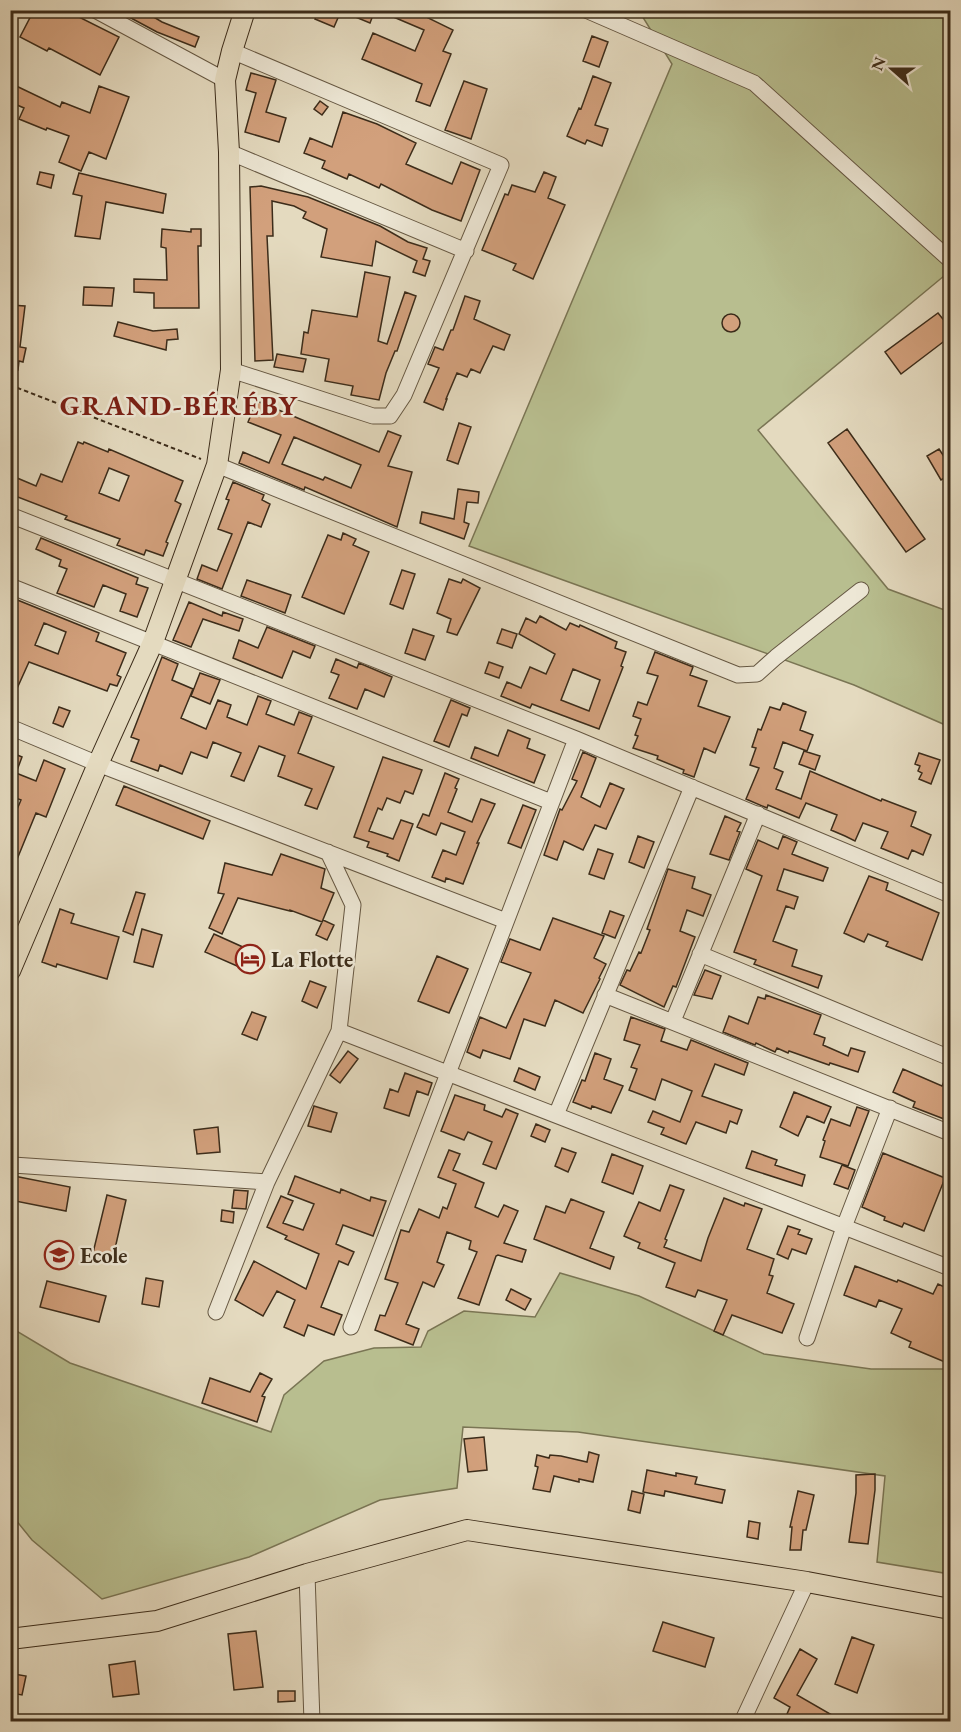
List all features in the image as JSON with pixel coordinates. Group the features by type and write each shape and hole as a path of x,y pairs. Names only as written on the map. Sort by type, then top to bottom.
{"main road":[{"path":"10,971 98,764 153,642 217,465 231,370 229,152 225,80 245,10"},
{"path":"10,1639 157,1621 307,1574 467,1530 807,1582 951,1609"}],"street":[{"path":"95,10 225,80"},
{"path":"586,10 754,83 951,260"},
{"path":"231,370 374,416 390,416 404,395 501,165 232,51"},
{"path":"229,152 466,251"},
{"path":"217,465 738,675 757,674 861,590"},
{"path":"10,515 177,579 576,739 951,895"},
{"path":"10,586 550,802"},
{"path":"10,727 98,764 506,921"},
{"path":"351,1327 576,739"},
{"path":"555,1115 692,787"},
{"path":"673,1021 758,814"},
{"path":"216,1312 267,1182 339,1031 353,905 328,852"},
{"path":"700,954 951,1058"},
{"path":"605,995 951,1133"},
{"path":"339,1031 951,1268"},
{"path":"807,1338 844,1227 890,1108"},
{"path":"10,1166 267,1182"},
{"path":"307,1574 312,1722"},
{"path":"742,1722 807,1582"}],"path":[{"path":"10,386 217,465"}],"green space":[{"path":"639,11 950,11 950,271 758,430 888,589 950,612 950,727 854,685 469,546 672,64"},
{"path":"560,1273 639,1296 764,1354 871,1369 950,1369 950,1574 877,1562 885,1476 578,1432 463,1427 457,1488 380,1500 249,1557 102,1599 32,1540 11,1514 10,1327 70,1363 271,1432 284,1395 324,1361 374,1348 421,1347 428,1331 464,1311 535,1317"}],"building":[{"path":"34,10 58,10 69,16 71,13 119,37 100,75 49,48 47,51 20,37"},
{"path":"116,10 142,10 162,22 199,37 195,47 157,32"},
{"path":"319,10 375,10 370,23 341,11 334,27 315,19"},
{"path":"377,10 424,10 422,15 453,30 443,51 451,54 430,106 416,101 422,84 362,59 373,33 415,51 424,30"},
{"path":"592,36 608,42 599,67 583,61"},
{"path":"251,73 276,80 266,112 286,118 279,142 245,132 256,93 246,90"},
{"path":"593,76 611,83 595,125 608,129 602,146 587,140 585,144 567,136 579,108 581,109"},
{"path":"464,81 487,89 471,139 445,130"},
{"path":"10,83 60,107 62,102 90,113 99,86 129,97 106,159 89,152 81,171 59,162 69,136 19,119 24,108 10,102"},
{"path":"320,101 328,107 322,115 314,109"},
{"path":"343,112 377,124 416,143 406,164 452,184 461,162 480,170 461,221 432,210 381,184 379,188 349,174 347,179 322,168 325,161 304,153 310,138 332,147"},
{"path":"40,172 54,175 51,188 37,184"},
{"path":"544,172 556,177 548,198 565,205 533,279 513,270 516,264 482,250 505,194 508,195 512,185 535,192"},
{"path":"79,173 166,194 163,213 106,202 100,239 75,236 82,196 73,194"},
{"path":"261,186 308,197 380,226 408,242 427,248 423,259 430,261 425,276 413,272 417,261 376,241 372,266 321,257 327,229 303,218 306,212 294,206 272,201 273,236 267,236 273,360 255,361 250,187"},
{"path":"162,229 191,232 191,229 201,229 201,246 198,246 199,308 154,308 154,293 134,292 134,279 167,280 166,248 161,247"},
{"path":"365,272 390,277 378,341 387,344 405,292 416,296 397,351 386,373 379,400 351,395 353,386 325,381 329,359 301,354 304,332 308,333 312,310 357,317"},
{"path":"84,287 114,288 112,306 83,305"},
{"path":"465,296 480,301 474,319 510,335 504,350 493,346 480,373 471,369 467,377 457,373 443,410 424,402 439,368 428,364 435,347 443,350"},
{"path":"10,305 25,306 20,347 26,348 23,362 19,361 18,370 10,370"},
{"path":"938,313 951,329 951,336 901,374 885,352"},
{"path":"731,314 737,317 740,323 737,329 731,332 725,329 722,323 725,317"},
{"path":"118,322 153,331 177,329 178,339 167,340 166,350 114,336"},
{"path":"277,354 306,359 303,372 274,367"},
{"path":"257,401 379,452 388,431 401,436 388,466 412,472 397,527 305,487 304,490 239,463 243,452 269,463 281,435 248,422","holes":["294,437 361,465 351,488 325,477 323,480 282,464"]},
{"path":"459,423 471,427 458,464 447,460"},
{"path":"847,429 925,539 906,552 828,443"},
{"path":"78,442 83,444 84,442 108,452 109,449 183,481 175,501 181,504 163,556 146,550 144,555 117,545 120,539 65,519 67,516 10,494 10,475 36,486 41,474 62,482","holes":["109,468 129,476 119,501 99,493"]},
{"path":"939,449 951,467 951,474 941,480 927,456"},
{"path":"233,482 264,495 262,500 270,504 261,527 248,522 222,589 197,579 202,565 217,571 232,534 218,529"},
{"path":"458,489 479,492 478,503 467,502 464,522 469,524 464,539 420,523 422,512 454,519"},
{"path":"343,533 356,539 353,545 369,552 344,614 302,597 328,535 341,540"},
{"path":"41,538 138,578 136,584 148,588 137,617 120,611 126,594 103,585 94,607 57,593 67,569 59,566 61,560 36,549"},
{"path":"402,570 415,574 403,609 390,604"},
{"path":"449,579 461,583 463,579 480,588 457,635 447,632 451,619 437,613"},
{"path":"247,580 291,595 285,613 241,596"},
{"path":"10,597 99,633 96,641 126,653 117,675 121,677 117,686 110,684 107,691 29,662 10,704","holes":["44,623 66,632 58,654 35,645"]},
{"path":"189,602 222,616 223,612 243,619 239,631 203,619 191,647 173,640"},
{"path":"540,616 566,630 570,623 579,627 580,625 617,642 615,648 626,652 621,666 623,667 599,729 532,704 530,708 501,696 507,682 521,688 530,667 546,674 555,654 519,634 526,618 536,623","holes":["573,669 600,680 589,711 561,700"]},
{"path":"267,627 315,646 310,658 293,651 282,678 233,658 239,640 258,648"},
{"path":"413,629 434,636 425,660 405,653"},
{"path":"502,629 517,634 512,648 497,643"},
{"path":"655,652 693,667 690,675 707,681 698,706 730,717 715,753 704,748 694,777 683,773 684,770 657,759 658,756 633,748 641,719 633,716 638,702 647,705 658,676 647,673"},
{"path":"162,657 178,664 172,680 193,689 181,718 206,729 218,700 231,705 227,717 247,725 258,696 271,701 266,714 294,725 299,712 312,717 298,753 334,767 317,809 305,805 312,789 278,776 285,756 259,746 244,781 231,776 241,753 213,742 207,758 191,752 182,774 160,765 158,771 131,761 139,740 131,737"},
{"path":"336,659 357,668 359,663 392,677 384,697 365,689 357,709 329,698 339,675 331,672"},
{"path":"489,662 503,667 499,678 485,673"},
{"path":"200,673 220,680 210,704 191,696"},
{"path":"451,700 470,708 467,716 462,714 449,747 434,741"},
{"path":"783,703 806,712 800,730 813,735 807,751 783,742 774,768 783,772 776,789 801,799 810,771 881,801 882,799 916,812 911,826 931,835 923,855 912,850 908,859 881,848 888,832 863,823 855,841 831,830 837,815 806,803 799,818 746,799 759,768 750,765 756,748 752,747 758,729 761,730 770,707 780,710"},
{"path":"59,707 70,711 63,727 53,723"},
{"path":"508,730 530,739 527,748 545,755 534,783 471,758 475,747 498,756"},
{"path":"804,751 820,756 815,770 799,764"},
{"path":"10,752 22,757 16,773 36,781 44,760 65,769 46,817 36,813 11,874 10,826 21,800 10,796"},
{"path":"583,752 596,758 581,797 600,807 610,783 624,789 606,829 595,825 583,850 564,841 557,860 544,855 560,809 562,810 577,781 572,779"},
{"path":"919,753 940,760 931,784 919,779 922,773 918,771 920,766 915,764"},
{"path":"383,757 422,770 413,794 405,791 400,803 387,798 382,810 378,808 369,831 393,839 401,820 413,824 399,861 387,856 388,854 367,847 369,842 354,837"},
{"path":"445,773 459,779 448,812 472,822 481,799 495,804 477,843 479,843 463,884 446,878 445,882 432,877 443,850 456,855 465,832 441,823 436,835 417,827 423,814 429,816"},
{"path":"124,786 210,821 203,839 116,805"},
{"path":"523,805 536,810 521,848 508,843"},
{"path":"725,816 741,823 737,831 740,832 729,860 710,854"},
{"path":"638,836 654,842 644,868 629,862"},
{"path":"783,836 797,842 792,854 828,868 823,881 784,869 777,890 798,897 794,909 786,906 773,941 797,950 792,966 822,976 818,988 754,964 756,960 734,952 762,876 746,869 758,840 778,849"},
{"path":"598,849 613,854 604,879 589,874"},
{"path":"281,854 325,869 321,888 334,893 322,922 290,910 238,898 222,934 209,928 224,894 218,893 225,863 272,875"},
{"path":"668,869 695,877 692,888 711,895 703,916 687,910 680,931 695,937 676,987 673,986 664,1007 620,985 627,970 630,971 639,952 641,953"},
{"path":"869,876 888,883 886,890 939,913 922,960 886,946 888,942 868,934 864,942 844,933"},
{"path":"136,892 145,894 133,935 123,931"},
{"path":"60,909 74,914 71,923 119,937 107,979 57,964 56,967 42,962"},
{"path":"610,911 624,916 615,938 602,933"},
{"path":"553,918 604,936 594,958 606,964 583,1013 555,1000 545,1026 524,1019 510,1059 483,1050 480,1058 467,1052 480,1017 506,1028 531,973 501,962 510,939 540,950"},
{"path":"323,920 334,925 327,940 316,935"},
{"path":"142,929 162,935 153,967 134,962"},
{"path":"214,934 245,948 237,966 205,952"},
{"path":"437,956 468,969 449,1013 418,1001"},
{"path":"705,970 721,976 712,999 694,995"},
{"path":"310,981 326,987 317,1008 302,1001"},
{"path":"766,995 821,1015 814,1034 825,1038 823,1045 848,1056 851,1048 865,1052 858,1072 777,1048 775,1052 723,1032 729,1016 748,1024 758,997 765,999"},
{"path":"252,1012 266,1017 257,1040 242,1034"},
{"path":"631,1017 665,1029 661,1041 687,1050 691,1040 748,1063 744,1075 715,1064 702,1096 742,1110 737,1124 730,1121 726,1133 696,1122 686,1144 661,1134 664,1128 648,1122 653,1111 680,1122 692,1091 662,1079 655,1100 629,1090 637,1069 631,1067 640,1045 624,1040"},
{"path":"348,1051 358,1059 340,1083 330,1075"},
{"path":"595,1053 611,1059 604,1079 623,1086 611,1113 573,1102 582,1080 585,1081"},
{"path":"519,1068 540,1077 535,1090 514,1081"},
{"path":"950,1068 951,1104 944,1119 913,1107 915,1102 893,1092 903,1069 942,1086"},
{"path":"405,1073 432,1083 428,1095 417,1091 409,1116 384,1108 390,1089 398,1092"},
{"path":"794,1092 831,1107 824,1123 807,1116 798,1136 780,1127"},
{"path":"455,1095 485,1105 484,1110 502,1117 506,1109 518,1114 496,1169 483,1164 492,1142 468,1132 464,1140 441,1131"},
{"path":"314,1106 337,1113 331,1132 308,1126"},
{"path":"857,1107 869,1111 848,1166 820,1157 825,1141 823,1140 831,1119 850,1126"},
{"path":"536,1124 550,1130 545,1142 531,1136"},
{"path":"218,1127 220,1152 197,1154 194,1130"},
{"path":"562,1148 576,1153 568,1172 555,1166"},
{"path":"449,1150 460,1154 453,1170 484,1183 475,1207 498,1217 504,1205 518,1211 504,1243 526,1250 522,1262 496,1256 479,1305 458,1298 477,1252 469,1249 471,1241 447,1232 437,1262 444,1265 434,1287 423,1282 406,1324 419,1329 413,1345 375,1330 380,1315 385,1316 398,1283 385,1279 401,1230 409,1232 419,1209 439,1218 443,1207 447,1209 456,1184 438,1177"},
{"path":"752,1151 777,1160 775,1165 805,1175 802,1186 746,1168"},
{"path":"883,1153 945,1178 924,1231 904,1223 902,1227 862,1207"},
{"path":"612,1154 643,1166 633,1194 602,1182"},
{"path":"842,1165 855,1170 848,1189 834,1184"},
{"path":"14,1176 70,1187 66,1211 10,1200"},
{"path":"295,1176 340,1193 341,1189 370,1201 371,1197 386,1201 373,1236 343,1225 336,1244 354,1252 348,1265 339,1261 321,1307 342,1315 334,1335 308,1325 304,1336 284,1327 295,1300 277,1291 263,1316 235,1300 254,1261 306,1289 319,1254 285,1239 287,1236 267,1227 281,1196 293,1201 283,1223 303,1230 314,1204 288,1194"},
{"path":"670,1185 684,1190 664,1247 701,1261 724,1198 744,1206 745,1203 762,1209 747,1249 774,1259 769,1275 773,1276 767,1293 794,1304 782,1333 732,1315 723,1335 714,1331 727,1300 698,1290 695,1297 666,1287 675,1263 638,1248 640,1243 624,1236 639,1202 660,1211"},
{"path":"234,1190 248,1191 246,1209 232,1208"},
{"path":"107,1195 126,1200 112,1262 92,1257"},
{"path":"571,1199 604,1212 590,1248 614,1257 610,1269 534,1239 546,1206 565,1213"},
{"path":"222,1210 234,1212 233,1223 221,1221"},
{"path":"788,1226 800,1230 798,1234 812,1239 806,1254 792,1249 788,1259 777,1254"},
{"path":"855,1266 933,1294 938,1284 951,1290 951,1350 945,1362 909,1347 911,1342 891,1333 902,1309 879,1300 876,1307 844,1295"},
{"path":"146,1278 163,1281 159,1307 142,1304"},
{"path":"47,1281 106,1296 99,1322 40,1307"},
{"path":"511,1289 531,1299 525,1310 506,1300"},
{"path":"260,1373 272,1379 262,1396 265,1397 257,1422 202,1403 210,1378 250,1392"},
{"path":"484,1437 487,1470 468,1472 464,1439"},
{"path":"589,1452 599,1455 593,1482 579,1479 579,1482 554,1476 550,1492 533,1489 538,1467 535,1466 537,1455 549,1458 550,1455 561,1456 587,1462"},
{"path":"647,1470 676,1476 676,1473 697,1477 695,1484 725,1490 722,1503 665,1491 664,1496 643,1492"},
{"path":"875,1474 868,1544 849,1542 856,1493 856,1475"},
{"path":"632,1491 644,1494 640,1513 628,1510"},
{"path":"798,1491 814,1495 806,1530 803,1530 801,1550 790,1550 792,1527 790,1527"},
{"path":"749,1521 760,1523 758,1539 747,1537"},
{"path":"663,1622 714,1638 705,1667 653,1651"},
{"path":"256,1631 263,1687 234,1690 228,1634"},
{"path":"852,1637 874,1645 857,1693 835,1684"},
{"path":"800,1649 817,1659 797,1695 844,1722 800,1722 787,1714 790,1707 774,1698"},
{"path":"135,1661 139,1694 113,1697 109,1665"},
{"path":"14,1674 26,1676 22,1695 11,1693"},
{"path":"278,1691 295,1691 295,1701 278,1702"}],"place":[{"name":"La Flotte","path":"250,959"},
{"name":"Ecole","path":"59,1255"}],"district":[{"name":"GRAND-BÉRÉBY","path":"179,405"}]}
